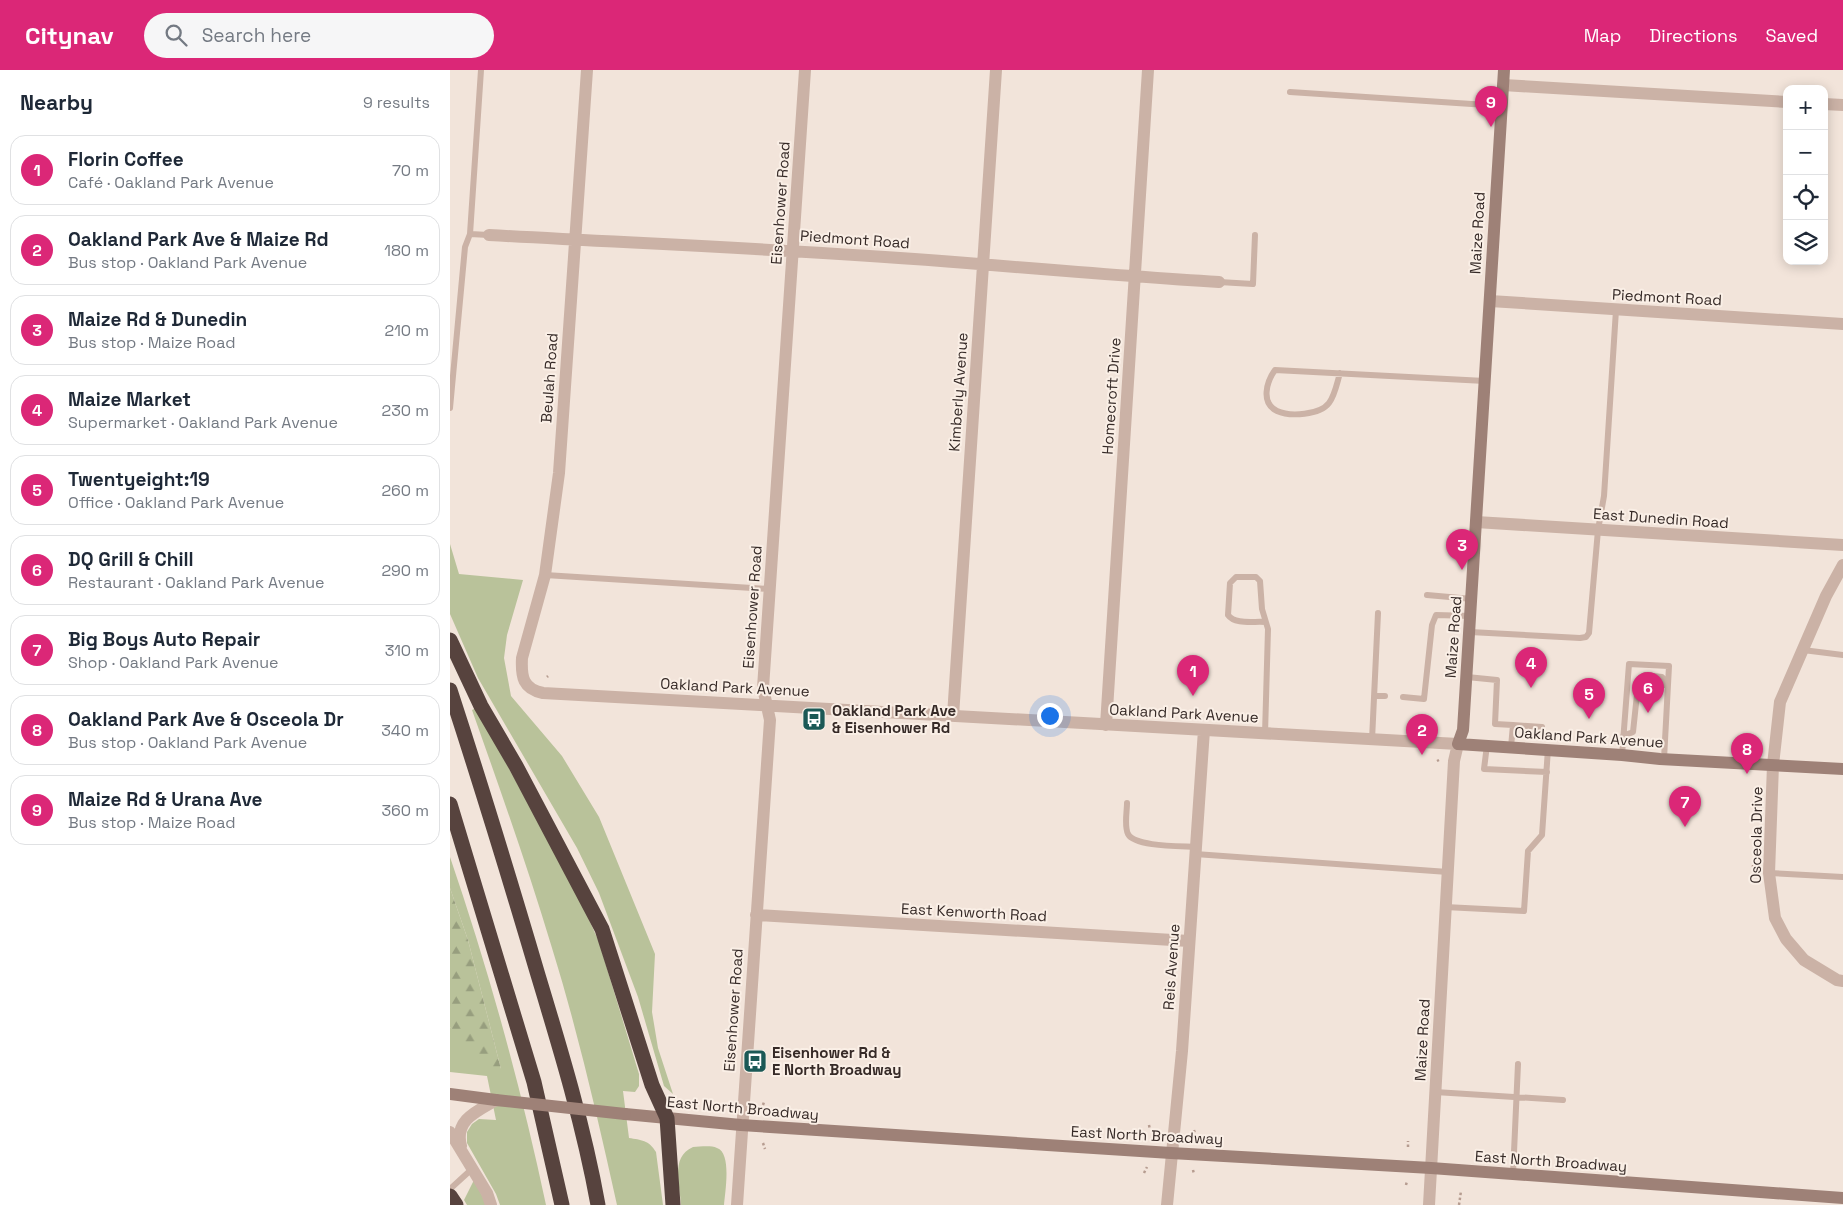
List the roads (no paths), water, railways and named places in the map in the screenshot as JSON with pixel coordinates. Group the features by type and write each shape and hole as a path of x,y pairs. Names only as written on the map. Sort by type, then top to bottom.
{"highway":[{"path":"450,640 481,706 516,766 602,929 652,1085 667,1118 673,1205"},
{"path":"450,690 494,826 571,1086 587,1146 598,1205"},
{"path":"450,804 534,1082 562,1205"},
{"path":"450,1196 456,1205"}],"main road":[{"name":"Maize Road","path":"1458,744 1463,730 1467,677 1504,70"},
{"name":"Oakland Park Avenue","path":"1458,744 1548,749 1664,759 1843,769"},
{"name":"East North Broadway","path":"450,1094 741,1125 1431,1168 1843,1198"}],"street":[{"name":"Beulah Road","path":"526,684 522,672 522,658 545,575 559,473 587,70"},
{"name":"Eisenhower Road","path":"736,1205 770,720 763,688 805,70"},
{"name":"Kimberly Avenue","path":"953,716 996,70"},
{"name":"Homecroft Drive","path":"1106,725 1148,70"},
{"path":"1503,85 1783,102"},
{"path":"1828,104 1843,105"},
{"name":"Piedmont Road","path":"489,235 793,251 1219,282"},
{"name":"Piedmont Road","path":"1490,302 1843,324"},
{"name":"East Dunedin Road","path":"1476,522 1843,545"},
{"name":"Osceola Drive","path":"1843,565 1826,596 1780,702 1774,765 1768,872 1775,918 1786,939 1804,960 1837,980 1843,981"},
{"name":"Oakland Park Avenue","path":"526,684 533,691 543,693 1458,744"},
{"name":"Reis Avenue","path":"1167,1205 1182,1051 1204,730"},
{"name":"Maize Road","path":"1429,1205 1454,761 1458,744"},
{"name":"East Kenworth Road","path":"756,916 1189,941"},
{"path":"463,1153 459,1139 460,1128 467,1117 496,1100"},
{"path":"450,1132 473,1168 487,1193 491,1205"}],"lane":[{"path":"450,408 465,247 470,234 481,70"},
{"path":"1290,92 1502,106"},
{"path":"470,234 489,235"},
{"path":"1219,282 1253,284 1255,235"},
{"path":"1470,632 1580,638 1589,633 1598,530 1602,516 1604,496 1616,310"},
{"path":"1340,373 1329,404 1317,412 1299,414 1277,411 1268,402 1266,390 1270,377 1275,370 1340,373 1485,382"},
{"path":"545,575 770,589"},
{"path":"1265,622 1230,619 1228,615 1230,583 1233,578 1236,576 1256,577 1260,581 1262,609 1268,629 1265,734"},
{"path":"1426,595 1472,599"},
{"path":"1372,740 1378,613"},
{"path":"1403,697 1424,699 1432,625 1436,615 1471,616"},
{"path":"1803,650 1843,655"},
{"path":"1622,755 1629,664 1668,666 1664,759"},
{"path":"1623,736 1633,732 1638,685 1640,678 1645,675 1662,677 1664,680 1664,715 1666,718"},
{"path":"1467,677 1497,680 1494,724 1542,727"},
{"path":"1374,696 1385,696"},
{"path":"1511,747 1514,725"},
{"path":"1487,746 1484,769 1547,772"},
{"path":"1445,907 1524,911 1528,851 1542,835 1548,749"},
{"path":"1127,803 1127,832 1131,838 1140,843 1196,851 1448,872"},
{"path":"1768,872 1843,877"},
{"path":"1513,1174 1518,1064"},
{"path":"1435,1092 1563,1100"},
{"path":"450,1189 473,1168"}],"place":[{"name":"Maize Rd & Urana Ave","path":"1491,127"},
{"name":"Maize Rd & Dunedin","path":"1462,570"},
{"name":"Maize Market","path":"1531,688"},
{"name":"Florin Coffee","path":"1193,696"},
{"name":"DQ Grill & Chill","path":"1648,713"},
{"name":"Oakland Park Ave & Eisenhower Rd","path":"814,719"},
{"name":"Twentyeight:19","path":"1589,719"},
{"name":"Oakland Park Ave & Maize Rd","path":"1422,755"},
{"name":"Oakland Park Ave & Osceola Dr","path":"1747,774"},
{"name":"Big Boys Auto Repair","path":"1685,827"},
{"name":"Eisenhower Rd & E North Broadway","path":"755,1061"}]}
